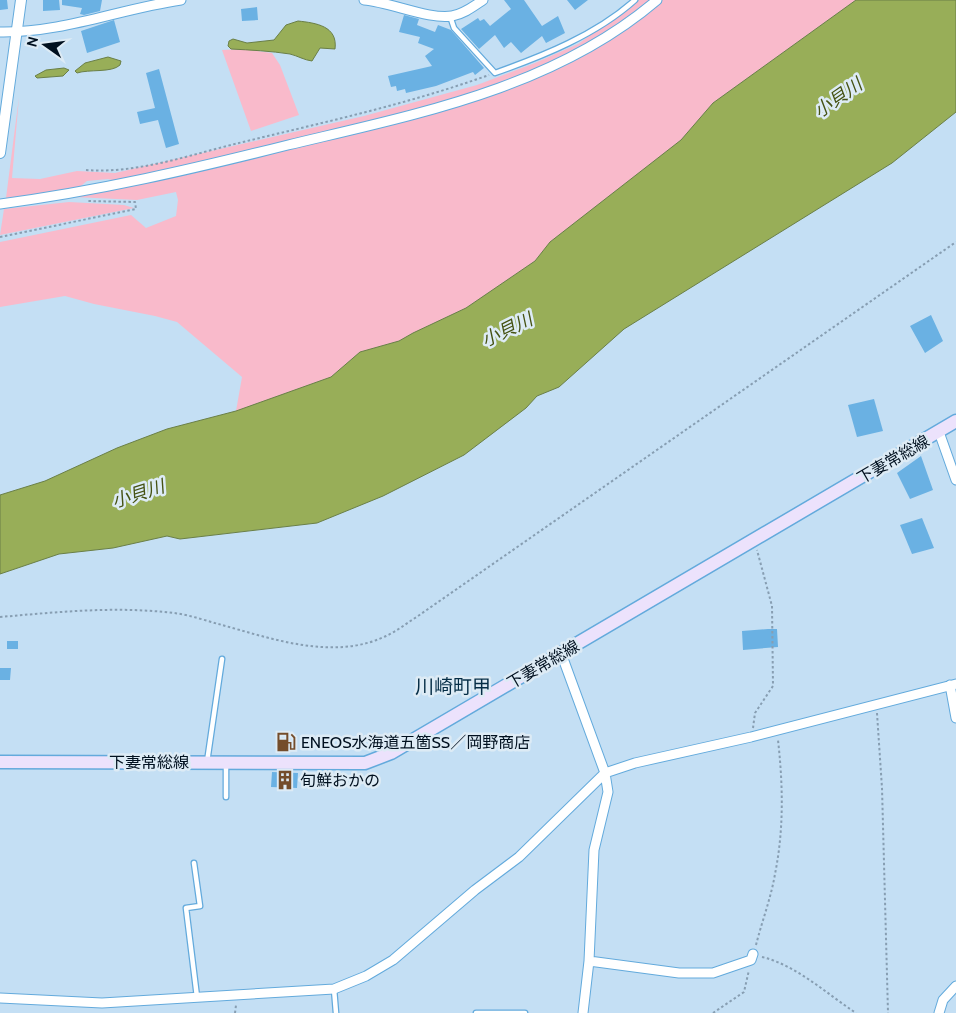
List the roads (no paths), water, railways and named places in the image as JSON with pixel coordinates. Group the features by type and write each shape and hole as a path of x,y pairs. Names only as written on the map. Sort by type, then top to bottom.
{"main road":[{"name":"下妻常総線","path":"0,762 365,762 391,753 956,421"}],"street":[{"path":"0,153 21,0"},
{"path":"0,32 60,28 124,11 181,0"},
{"path":"364,0 404,4 450,16 459,14 483,0"},
{"path":"0,204 121,185 368,126 462,100 536,74 576,56 608,38 657,0"},
{"path":"939,432 956,480"},
{"path":"561,653 605,773 608,792 594,850 589,960 583,1013"},
{"path":"0,998 102,1004 334,989 366,976 393,960 476,890 520,857 605,773 635,763 751,737 953,685 956,718"},
{"path":"589,960 679,973 713,973 752,957"},
{"path":"940,1013 942,1000 956,986"}],"lane":[{"path":"450,16 454,28 495,73 564,45 624,10 634,0"},
{"path":"207,762 222,659"},
{"path":"226,762 226,797"},
{"path":"194,862 200,906 186,908 197,998"},
{"path":"334,989 336,1013"},
{"path":"476,1013 525,1013"}],"water":[{"name":"小貝川","path":"856,0 956,0 956,112 892,163 624,329 559,387 537,396 526,408 464,455 383,496 317,523 180,539 167,536 113,548 59,554 0,574 0,495 45,481 117,448 167,429 236,411 331,377 360,352 399,341 466,308 535,261 550,242 681,140 713,103"},
{"path":"298,21 324,27 333,35 335,49 320,48 312,61 290,54 231,49 228,46 229,41 233,39 247,43 274,40 286,25"},
{"path":"108,57 121,61 120,65 106,70 77,73 75,71 85,63"},
{"path":"64,68 69,70 63,76 37,78 35,76 46,70"}],"place":[{"name":"ENEOS水海道五箇SS／岡野商店","path":"286,742"},
{"name":"旬鮮おかの","path":"285,780"}],"district":[{"name":"川崎町甲","path":"453,686"}]}
